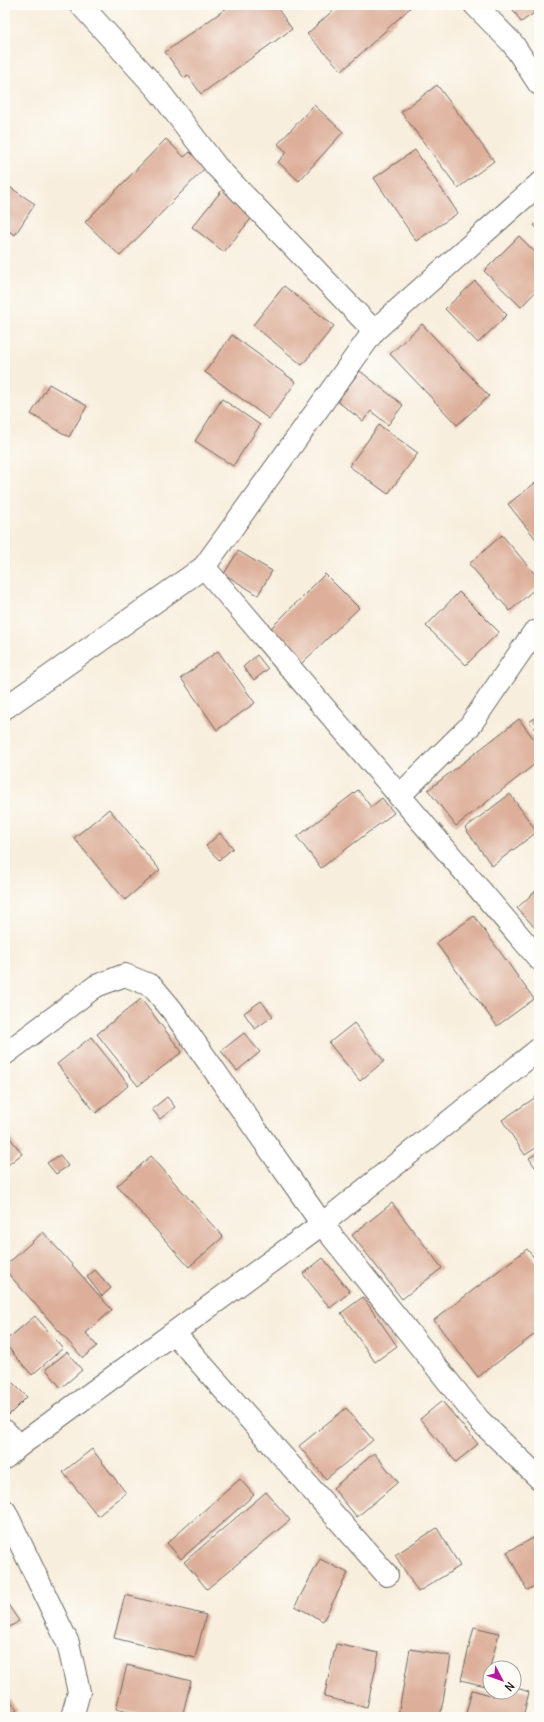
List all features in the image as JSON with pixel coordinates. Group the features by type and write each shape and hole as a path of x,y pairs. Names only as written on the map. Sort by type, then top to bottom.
{"street":[{"path":"81,5 158,90 216,166 374,331"},
{"path":"475,5 513,44 539,84"},
{"path":"5,708 204,567 374,331 539,184"},
{"path":"204,567 539,959"},
{"path":"399,796 469,727 534,632"},
{"path":"5,1054 96,986 125,974 152,986 172,1010 322,1224 479,1420 539,1478"},
{"path":"10,1445 174,1333 322,1224 539,1049"},
{"path":"174,1333 387,1575"},
{"path":"5,1511 68,1642 79,1692 72,1717"}],"building":[{"path":"231,5 275,5 292,29 201,94 188,75 184,78 165,52"},
{"path":"339,5 410,5 411,7 342,71 307,34"},
{"path":"510,5 538,5 539,10 521,22"},
{"path":"437,85 494,161 458,188 401,112"},
{"path":"314,105 343,132 299,181 278,162 287,152 278,144"},
{"path":"166,139 184,157 190,152 206,167 120,256 85,222"},
{"path":"415,150 458,213 416,241 374,178"},
{"path":"5,184 35,204 15,235 5,229"},
{"path":"223,189 254,215 224,252 192,227"},
{"path":"539,221 539,231 534,225"},
{"path":"519,236 539,256 539,288 521,307 484,271"},
{"path":"475,281 507,315 478,343 445,309"},
{"path":"284,286 334,326 302,365 253,325"},
{"path":"422,324 489,396 457,425 390,354"},
{"path":"232,335 296,382 269,419 205,372"},
{"path":"360,371 403,405 388,425 371,411 363,421 337,401"},
{"path":"49,384 87,406 69,437 31,414"},
{"path":"222,399 260,425 233,466 195,441"},
{"path":"379,425 418,453 388,494 349,466"},
{"path":"539,480 539,543 508,504"},
{"path":"502,535 539,579 539,585 510,611 469,564"},
{"path":"238,551 272,571 258,595 224,574"},
{"path":"325,574 359,608 301,664 268,631"},
{"path":"459,592 499,632 466,665 426,626"},
{"path":"218,651 255,703 217,730 181,678"},
{"path":"257,655 268,669 254,680 243,667"},
{"path":"539,715 539,735 529,722"},
{"path":"519,719 539,746 539,761 456,826 428,790"},
{"path":"358,790 371,807 382,798 394,813 321,868 297,837"},
{"path":"510,794 537,832 492,866 465,828"},
{"path":"109,809 160,870 125,900 74,838"},
{"path":"220,833 233,848 219,860 206,846"},
{"path":"539,888 539,932 517,908"},
{"path":"474,916 534,999 497,1026 436,943"},
{"path":"141,999 182,1052 138,1086 97,1034"},
{"path":"261,1001 273,1016 255,1029 244,1013"},
{"path":"354,1023 384,1061 360,1081 329,1043"},
{"path":"244,1033 260,1052 237,1071 221,1051"},
{"path":"91,1037 129,1085 96,1113 57,1064"},
{"path":"539,1095 539,1146 525,1155 502,1120"},
{"path":"167,1097 175,1107 160,1119 152,1109"},
{"path":"5,1131 22,1154 5,1167"},
{"path":"539,1152 539,1164 535,1167 529,1158"},
{"path":"60,1155 68,1166 56,1174 47,1163"},
{"path":"151,1156 223,1237 189,1267 117,1186"},
{"path":"392,1203 442,1268 402,1299 352,1235"},
{"path":"43,1232 112,1310 86,1333 97,1346 83,1358 5,1270 5,1266"},
{"path":"527,1249 539,1264 539,1331 478,1377 434,1320"},
{"path":"323,1258 350,1292 330,1308 303,1274"},
{"path":"95,1270 111,1288 102,1296 87,1277"},
{"path":"363,1297 397,1346 375,1362 341,1313"},
{"path":"35,1316 63,1348 32,1375 5,1344 5,1341"},
{"path":"67,1352 82,1370 61,1388 46,1369"},
{"path":"5,1375 27,1397 9,1415 5,1411"},
{"path":"442,1401 478,1444 456,1462 420,1419"},
{"path":"346,1408 373,1440 326,1479 299,1446"},
{"path":"92,1449 126,1493 98,1516 63,1472"},
{"path":"374,1453 398,1482 357,1517 333,1488"},
{"path":"240,1479 254,1495 181,1559 167,1543"},
{"path":"266,1492 290,1520 207,1589 184,1562"},
{"path":"437,1528 460,1566 418,1592 395,1555"},
{"path":"539,1535 539,1584 527,1590 507,1552"},
{"path":"320,1559 348,1573 323,1621 295,1606"},
{"path":"125,1595 206,1615 195,1658 114,1638"},
{"path":"5,1600 19,1621 5,1630"},
{"path":"474,1627 499,1633 492,1660 482,1660 482,1685 461,1680"},
{"path":"336,1644 379,1653 367,1707 324,1697"},
{"path":"410,1649 451,1656 440,1717 398,1716"},
{"path":"127,1665 191,1681 182,1717 150,1717 116,1709"},
{"path":"472,1690 482,1693 482,1700 522,1700 522,1690 529,1692 523,1717 465,1717"},
{"path":"5,1693 17,1710 8,1717 5,1717"}]}
